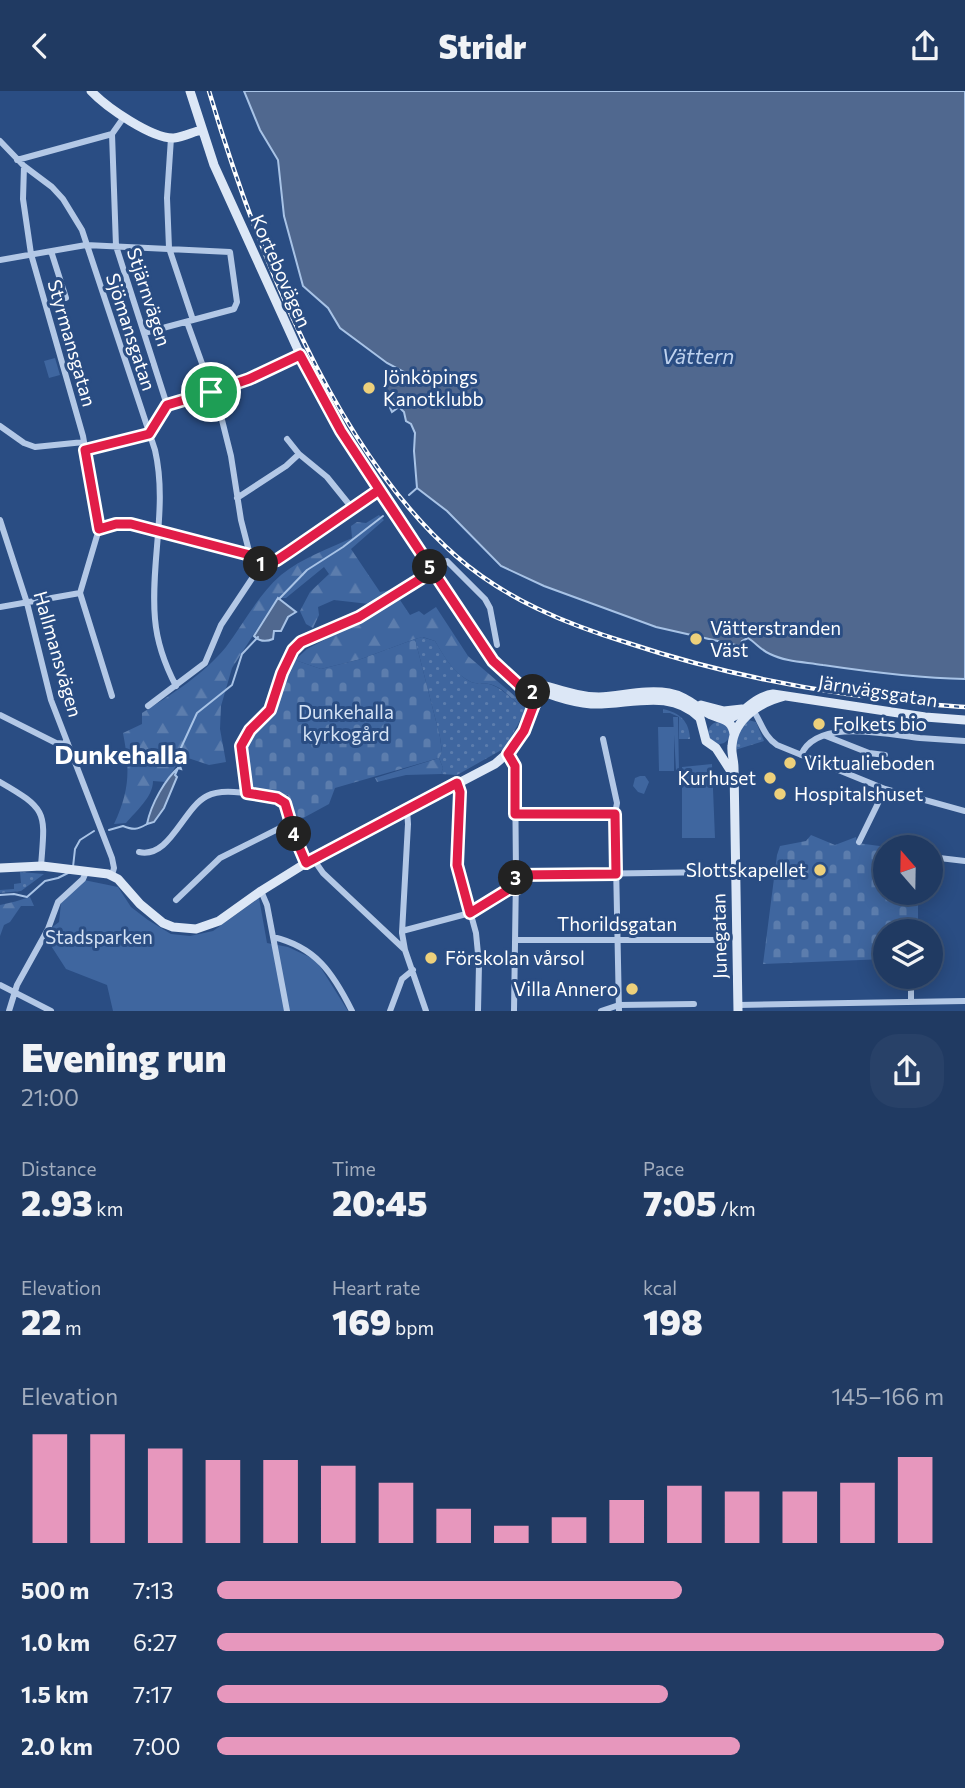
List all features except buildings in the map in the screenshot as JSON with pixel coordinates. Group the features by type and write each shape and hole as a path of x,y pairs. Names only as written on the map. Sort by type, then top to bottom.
{"street":[{"path":"91,91 124,117 171,138 201,130"},
{"name":"Kortebovägen","path":"190,91 214,165 300,355 341,431 478,641 498,666 513,679 565,699 590,704 647,699 672,702 697,714 705,729"},
{"path":"18,160 112,134 124,117"},
{"name":"Stjärnvägen","path":"112,134 116,246 167,405"},
{"path":"171,138 167,198 169,248 226,435 250,555"},
{"name":"Sjömansgatan","path":"0,141 24,166 37,174 63,199 82,230 149,434 159,473 155,621 159,646 176,687"},
{"name":"Styrmansgatan","path":"24,166 23,199 31,254 84,446 99,529"},
{"path":"0,260 86,244 230,252 236,306 230,311 144,333"},
{"path":"51,251 66,298"},
{"path":"0,426 24,443 35,447 84,446 149,434 167,405 249,379 300,355"},
{"path":"287,439 299,454 327,477 352,508"},
{"path":"237,498 286,466 299,454"},
{"path":"148,706 205,663 221,625 261,565 277,560 379,490"},
{"name":"Hallmansvägen","path":"0,520 27,603 50,697 112,859 112,875"},
{"path":"112,697 80,593 99,529 124,523 250,555 261,565"},
{"path":"247,793 241,746 250,730 270,710 282,673 293,650 301,642 359,617 447,561 475,587 490,608 497,645"},
{"path":"0,607 80,593"},
{"name":"Kortebovägen","path":"498,666 542,690 596,697 661,692 695,703 723,719"},
{"path":"0,867 41,866 112,875 150,915 163,923 197,929 219,921 261,891 310,862 495,764 508,754 519,740 542,690"},
{"name":"Järnvägsgatan","path":"723,719 785,696 965,720"},
{"path":"532,714 545,702 565,699"},
{"path":"695,703 724,711 749,708 768,739 801,755 885,789 965,811"},
{"name":"Järnvägsgatan","path":"733,738 749,708"},
{"path":"0,715 56,743 68,744"},
{"path":"716,748 724,748 733,738 732,725 723,719 710,721 705,729 706,741 716,748 734,776"},
{"path":"801,755 806,746 826,736 863,730 965,741"},
{"path":"826,736 869,753 885,755"},
{"name":"Junegatan","path":"733,738 738,1008"},
{"path":"603,739 617,803 615,814 619,1008"},
{"path":"508,754 515,766 514,1011"},
{"path":"0,782 23,795 41,814 44,822 41,866"},
{"path":"457,783 460,792 457,865 476,933 479,964 478,1011"},
{"path":"859,842 885,789"},
{"path":"139,852 149,852 164,846 194,806 205,796 216,793 247,793 282,800 287,807 290,823 310,862 405,950"},
{"path":"407,810 402,931 405,950 426,1011"},
{"path":"515,814 615,814"},
{"path":"176,900 220,858 290,823"},
{"path":"943,858 965,861"},
{"path":"9,1011 15,991 48,929 58,902 83,879 82,872"},
{"path":"516,875 717,872"},
{"path":"402,931 470,913 509,889 516,889"},
{"path":"261,891 267,905 286,1011"},
{"path":"273,937 290,941 319,959 342,991 352,1011"},
{"name":"Thorildsgatan","path":"515,940 719,940"},
{"path":"390,1011 402,979 413,970"},
{"path":"0,985 51,1011"},
{"path":"911,989 911,1002"},
{"path":"738,1008 853,1002 965,1001"},
{"path":"853,1002 853,1011"},
{"path":"601,1011 694,1004"}],"green space":[{"path":"55,358 60,375 49,378 44,361"},
{"path":"379,515 384,520 351,549 380,592 391,590 392,594 369,604 334,600 318,607 319,615 313,628 306,624 300,611 310,592 329,574 324,567 286,598 277,598 232,668 221,706 220,729 226,762 209,765 182,756 166,782 153,781 147,798 126,823 114,824 126,790 127,758 123,733 142,724 142,713 187,683 217,657 258,600 281,575 306,559 352,538 351,526 357,522 366,523"},
{"path":"400,600 410,615 419,611 424,615 436,607 468,656 523,703 519,704 493,685 474,683 465,678 450,665 435,641 423,637 361,659 321,669 295,660 307,649"},
{"path":"422,637 435,641 459,674 474,683 496,687 527,708 505,748 457,775 441,774 443,768 439,758 442,752 440,737 415,639"},
{"name":"Dunkehalla kyrkogård","path":"415,639 440,737 442,752 439,758 335,788 329,804 294,823 288,795 265,794 251,788 248,784 248,744 251,735 277,706 287,672 295,660 321,669 361,659"},
{"path":"663,709 674,713 682,719 688,727 690,739 679,739 679,717 663,713"},
{"path":"673,717 678,717 679,770 676,770"},
{"path":"748,720 756,722 764,741 735,750 740,729"},
{"path":"715,722 723,722 730,729 730,737 723,744 715,744 708,737 708,729"},
{"path":"658,727 674,727 674,771 659,771"},
{"path":"439,758 443,768 441,774 406,775 377,782 375,778"},
{"path":"712,764 715,838 682,838 682,767"},
{"path":"645,776 649,782 644,794 633,786 635,778"},
{"path":"811,835 835,845 856,837 857,843 873,845 873,905 918,905 918,919 873,919 873,959 763,964 780,846 806,841"},
{"path":"20,872 44,874 21,891 0,893 0,890 14,889 14,884 21,883"},
{"name":"Stadsparken","path":"84,880 118,887 131,907 148,920 171,934 190,936 213,931 259,898 267,943 288,947 316,960 348,1011 113,1011 107,985 66,969 46,938 51,928 59,922 61,903"},
{"path":"30,897 34,906 21,906 10,922 4,925 0,936 0,905"}],"water":[{"name":"Vättern","path":"244,91 965,91 965,679 894,674 783,659 767,653 748,638 742,641 740,646 656,627 544,586 501,566 447,511 417,488 415,433 411,424 406,421 404,412 399,407 392,412 385,397 385,381 397,377 406,378 406,373 387,363 340,328 328,308 303,286 284,216 278,160 260,130"},
{"path":"278,598 296,612 288,617 281,631 274,631 273,639 258,639 254,636"},
{"path":"180,766 164,808 154,822 147,824 159,792 174,771"}],"waterway":[{"path":"409,495 417,488"},
{"path":"279,599 307,570 343,547 383,516"},
{"path":"181,765 180,750 197,713 232,685 242,654 258,637"},
{"path":"109,830 123,826 135,829 147,824"},
{"path":"73,867 75,849 80,840 94,831"},
{"path":"0,895 27,897 45,881 70,872"}],"railway":[{"path":"209,91 250,214 275,278 336,402 372,460 412,511 456,556 495,585 537,609 655,652 791,685 891,700 965,707"}],"place":[{"name":"Jönköpings Kanotklubb","path":"369,388"},
{"name":"Vätterstranden Väst","path":"696,639"},
{"name":"Folkets bio","path":"819,724"},
{"name":"Viktualieboden","path":"790,763"},
{"name":"Kurhuset","path":"770,778"},
{"name":"Hospitalshuset","path":"780,794"},
{"name":"Slottskapellet","path":"820,870"},
{"name":"Förskolan vårsol","path":"431,958"},
{"name":"Villa Annero","path":"632,989"}],"district":[{"name":"Dunkehalla","path":"121,755"}],"route":[{"path":"211,392 167,405 149,434 85,450 99,529 116,524 131,524 250,555 261,565 277,560 314,537 379,490 401,522 486,652 493,661 519,685 538,694 524,731 508,754 515,766 515,814 615,814 616,874 516,875 516,889 509,889 470,913 457,865 460,792 457,783 306,863 285,803 277,798 247,793 241,746 250,730 270,710 286,662 293,650 301,642 359,617 433,571 379,490 341,431 300,355 249,379 211,392"}]}
